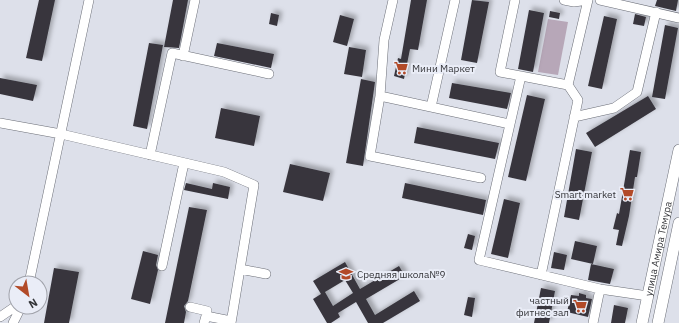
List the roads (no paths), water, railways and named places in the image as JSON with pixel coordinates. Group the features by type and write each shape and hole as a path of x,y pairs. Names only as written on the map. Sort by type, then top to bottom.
{"main road":[{"name":"улица Амира Темура","path":"642,323 679,150"},
{"name":"улица Амира Темура","path":"658,323 679,223"}],"street":[{"path":"31,275 89,0"},
{"path":"183,56 195,0"},
{"path":"393,0 384,40 380,96 370,156 480,178"},
{"path":"431,107 455,0"},
{"path":"515,0 500,72 568,85 578,100 541,275"},
{"path":"564,0 574,2 588,0 568,85"},
{"path":"600,0 679,18"},
{"path":"574,117 614,108 637,92 656,12"},
{"path":"150,155 172,53 269,74"},
{"path":"521,76 479,260 600,289 648,296"},
{"path":"380,96 510,124"},
{"path":"0,123 61,134 224,172 254,185 231,322 205,319 207,311 190,308"},
{"path":"162,266 184,163"},
{"path":"240,269 266,274"},
{"path":"593,323 600,289"}],"place":[{"name":"Мини Маркет","path":"401,68"},
{"name":"Smart market","path":"627,194"},
{"name":"Средняя школа№9","path":"346,274"},
{"name":"частный фитнес зал","path":"580,306"}]}
